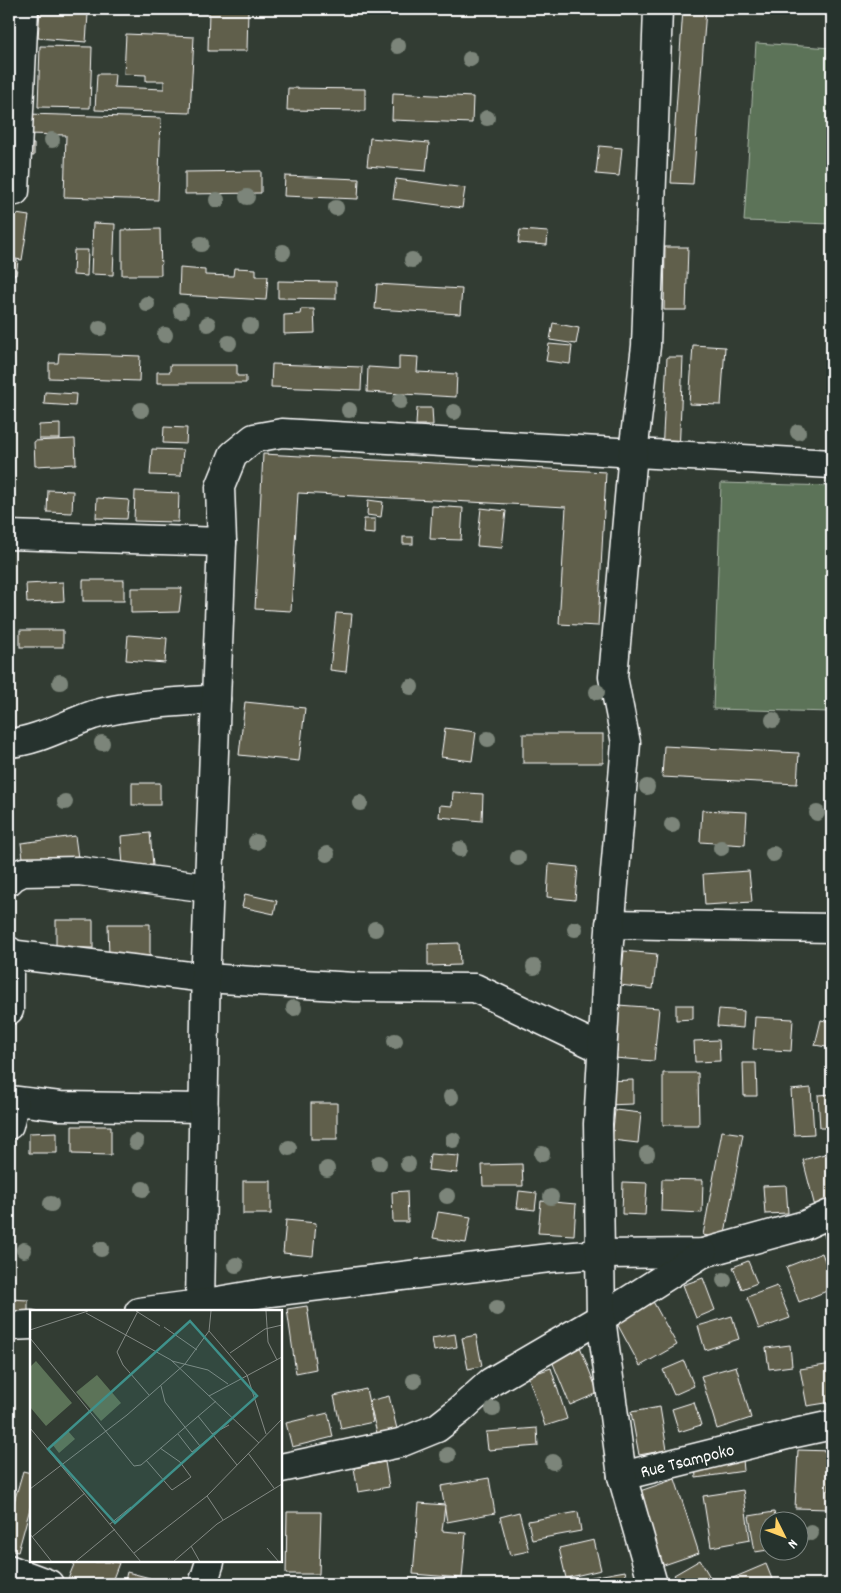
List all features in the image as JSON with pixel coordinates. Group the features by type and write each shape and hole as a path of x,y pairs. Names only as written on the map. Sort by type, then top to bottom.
{"street":[{"path":"15,191 24,9"},
{"path":"622,1476 601,1318 598,1124 610,924 626,743 613,677 633,453 646,346 658,9"},
{"path":"200,1304 206,978 222,542 220,487 233,455 254,438 282,433 832,464"},
{"path":"9,535 222,542"},
{"path":"9,743 16,743 58,730 94,715 130,707 216,699"},
{"path":"9,881 23,872 79,871 209,888"},
{"path":"610,924 832,928"},
{"path":"9,1010 9,953 206,978 354,988 476,988 602,1049"},
{"path":"11,1109 60,1106 204,1108"},
{"path":"154,1310 200,1304 268,1302 549,1258 600,1254 703,1253 805,1225 832,1213"},
{"path":"282,1468 400,1443 437,1428 491,1382 601,1318 703,1253"},
{"path":"9,1326 30,1325"},
{"name":"Rue Tsampoko","path":"653,1584 622,1476 832,1425"},
{"path":"203,1584 210,1563"},
{"path":"9,1569 49,1584"}],"green space":[{"path":"756,43 832,48 832,224 744,221"},
{"path":"721,483 832,486 832,712 713,709"}],"building":[{"path":"209,9 248,9 247,51 208,51"},
{"path":"683,9 706,9 693,184 671,183"},
{"path":"40,11 88,14 86,42 38,38"},
{"path":"126,34 194,37 190,113 95,110 97,74 115,74 114,87 164,89 164,81 146,81 146,75 124,74"},
{"path":"40,46 92,47 90,108 38,107"},
{"path":"288,88 365,89 365,111 287,110"},
{"path":"393,93 473,97 472,123 392,120"},
{"path":"28,114 161,118 158,200 64,197 66,135 27,134"},
{"path":"370,138 429,143 426,171 367,166"},
{"path":"24,143 34,144 34,156 23,155"},
{"path":"599,146 622,148 619,176 596,174"},
{"path":"261,171 261,193 185,194 185,172"},
{"path":"285,176 359,179 358,199 284,196"},
{"path":"396,179 465,188 462,208 393,199"},
{"path":"9,213 29,216 22,260 9,258"},
{"path":"93,223 115,224 113,275 91,274"},
{"path":"160,229 161,275 122,275 122,230"},
{"path":"520,230 548,232 547,245 518,243"},
{"path":"665,247 688,247 686,310 664,310"},
{"path":"74,250 88,250 87,276 73,275"},
{"path":"9,260 18,261 16,275 9,274"},
{"path":"180,268 205,270 205,275 233,276 234,268 256,269 256,276 268,276 266,300 179,295"},
{"path":"278,281 336,282 336,299 278,298"},
{"path":"377,284 462,289 460,314 375,309"},
{"path":"301,309 314,309 315,333 284,334 284,315 300,314"},
{"path":"553,323 579,328 576,344 550,340"},
{"path":"549,344 572,346 570,364 546,361"},
{"path":"693,345 725,347 721,405 689,404"},
{"path":"59,353 140,356 139,381 49,378 49,363 58,363"},
{"path":"399,356 418,357 417,372 457,374 456,397 367,392 368,367 399,369"},
{"path":"667,357 683,357 679,454 662,453"},
{"path":"272,364 362,367 361,390 271,387"},
{"path":"170,365 237,365 237,376 246,376 246,383 157,383 157,372 170,372"},
{"path":"45,392 76,394 75,406 44,404"},
{"path":"417,408 432,408 433,425 416,425"},
{"path":"60,424 60,439 39,439 39,425"},
{"path":"164,427 187,428 186,444 163,443"},
{"path":"75,439 76,464 35,466 34,441"},
{"path":"152,449 183,450 181,476 150,475"},
{"path":"263,454 606,472 598,626 559,624 566,507 298,493 291,611 255,609"},
{"path":"48,490 73,491 72,513 47,512"},
{"path":"135,491 179,493 178,522 134,521"},
{"path":"97,498 129,500 127,519 96,518"},
{"path":"368,500 383,502 381,517 367,515"},
{"path":"432,506 463,508 461,540 430,539"},
{"path":"481,508 506,511 502,548 477,546"},
{"path":"364,519 375,519 375,534 363,533"},
{"path":"403,537 413,537 413,544 403,544"},
{"path":"83,580 124,580 124,601 83,601"},
{"path":"63,582 64,601 27,603 26,584"},
{"path":"131,588 182,588 179,612 131,613"},
{"path":"336,613 352,614 346,672 330,670"},
{"path":"20,630 63,630 63,647 20,647"},
{"path":"128,635 167,638 165,663 126,660"},
{"path":"245,702 305,708 299,761 239,755"},
{"path":"445,728 476,732 472,761 441,757"},
{"path":"523,734 603,734 603,763 523,763"},
{"path":"664,746 799,753 797,784 662,777"},
{"path":"132,783 160,783 160,805 132,805"},
{"path":"453,792 483,794 482,821 439,817 440,805 452,806"},
{"path":"702,810 747,812 745,845 700,842"},
{"path":"150,833 153,865 123,867 121,836"},
{"path":"75,836 78,858 24,865 21,843"},
{"path":"549,864 578,867 575,900 547,897"},
{"path":"749,871 752,902 705,905 703,874"},
{"path":"245,894 277,901 274,914 242,907"},
{"path":"56,920 93,920 93,948 56,948"},
{"path":"108,924 150,924 150,956 109,956"},
{"path":"459,943 460,965 428,966 428,944"},
{"path":"624,951 657,954 653,989 620,985"},
{"path":"829,960 832,960 832,988 829,988"},
{"path":"618,1005 659,1008 654,1061 614,1058"},
{"path":"676,1005 693,1005 693,1019 676,1020"},
{"path":"719,1009 744,1011 743,1028 717,1026"},
{"path":"755,1017 793,1019 791,1051 753,1049"},
{"path":"821,1020 832,1022 832,1048 815,1045"},
{"path":"719,1040 720,1061 695,1062 694,1041"},
{"path":"743,1063 756,1063 757,1096 744,1096"},
{"path":"663,1073 698,1073 699,1125 663,1125"},
{"path":"633,1080 633,1104 606,1105 605,1081"},
{"path":"811,1088 814,1134 794,1135 791,1090"},
{"path":"832,1094 832,1128 820,1128 818,1095"},
{"path":"311,1103 337,1103 337,1139 311,1139"},
{"path":"615,1110 641,1113 638,1143 612,1140"},
{"path":"72,1126 111,1126 111,1155 72,1154"},
{"path":"722,1131 743,1134 724,1239 703,1235"},
{"path":"57,1132 57,1153 29,1153 29,1133"},
{"path":"828,1153 832,1168 832,1207 816,1211 803,1160"},
{"path":"430,1154 459,1156 457,1173 428,1170"},
{"path":"522,1164 523,1186 483,1186 482,1165"},
{"path":"662,1179 703,1180 702,1213 661,1211"},
{"path":"243,1181 271,1181 271,1214 243,1214"},
{"path":"623,1182 647,1183 645,1215 622,1214"},
{"path":"786,1185 788,1213 765,1214 763,1186"},
{"path":"407,1191 408,1222 393,1222 392,1192"},
{"path":"519,1191 537,1193 535,1210 517,1208"},
{"path":"541,1201 576,1204 574,1235 538,1233"},
{"path":"438,1212 471,1217 466,1243 433,1238"},
{"path":"286,1220 316,1223 313,1256 283,1253"},
{"path":"832,1232 832,1263 824,1234"},
{"path":"822,1253 832,1280 832,1289 799,1302 786,1267"},
{"path":"748,1261 757,1283 742,1289 733,1267"},
{"path":"703,1278 715,1310 696,1318 683,1285"},
{"path":"777,1286 790,1318 759,1329 747,1297"},
{"path":"650,1296 677,1345 640,1366 613,1316"},
{"path":"10,1299 28,1300 28,1312 10,1312"},
{"path":"307,1306 316,1369 296,1373 287,1309"},
{"path":"732,1316 739,1339 705,1350 698,1326"},
{"path":"455,1334 457,1347 434,1351 432,1338"},
{"path":"476,1335 482,1366 468,1369 462,1338"},
{"path":"579,1344 598,1393 570,1405 550,1356"},
{"path":"790,1345 792,1366 769,1369 766,1348"},
{"path":"684,1361 694,1386 674,1395 663,1370"},
{"path":"832,1364 832,1402 807,1406 800,1369"},
{"path":"736,1366 751,1418 717,1429 701,1376"},
{"path":"551,1368 567,1419 545,1426 528,1376"},
{"path":"366,1389 373,1422 341,1429 334,1396"},
{"path":"389,1396 397,1429 377,1433 369,1401"},
{"path":"694,1402 701,1425 679,1432 672,1409"},
{"path":"660,1407 667,1450 639,1455 631,1412"},
{"path":"328,1413 333,1437 292,1447 286,1423"},
{"path":"537,1428 538,1446 488,1450 486,1432"},
{"path":"798,1450 831,1451 828,1509 795,1508"},
{"path":"743,1459 744,1471 696,1478 695,1465"},
{"path":"385,1462 389,1487 358,1492 354,1468"},
{"path":"23,1471 30,1473 30,1509 18,1552 9,1550 9,1519"},
{"path":"489,1478 495,1513 447,1522 441,1486"},
{"path":"675,1479 699,1553 661,1566 637,1492"},
{"path":"743,1490 750,1540 711,1547 703,1496"},
{"path":"419,1503 445,1505 442,1531 466,1533 462,1578 413,1574"},
{"path":"287,1512 321,1512 319,1574 286,1574"},
{"path":"519,1512 529,1551 510,1555 500,1517"},
{"path":"578,1512 581,1531 532,1540 528,1521"},
{"path":"758,1515 758,1552 755,1552 749,1516"},
{"path":"594,1540 601,1570 566,1578 559,1548"},
{"path":"700,1560 714,1584 680,1584 674,1575"},
{"path":"75,1563 119,1563 111,1584 81,1584 68,1579"},
{"path":"766,1564 774,1584 736,1584 733,1578"},
{"path":"625,1571 628,1584 587,1584 586,1578"},
{"path":"127,1572 150,1578 148,1584 124,1584"}]}
